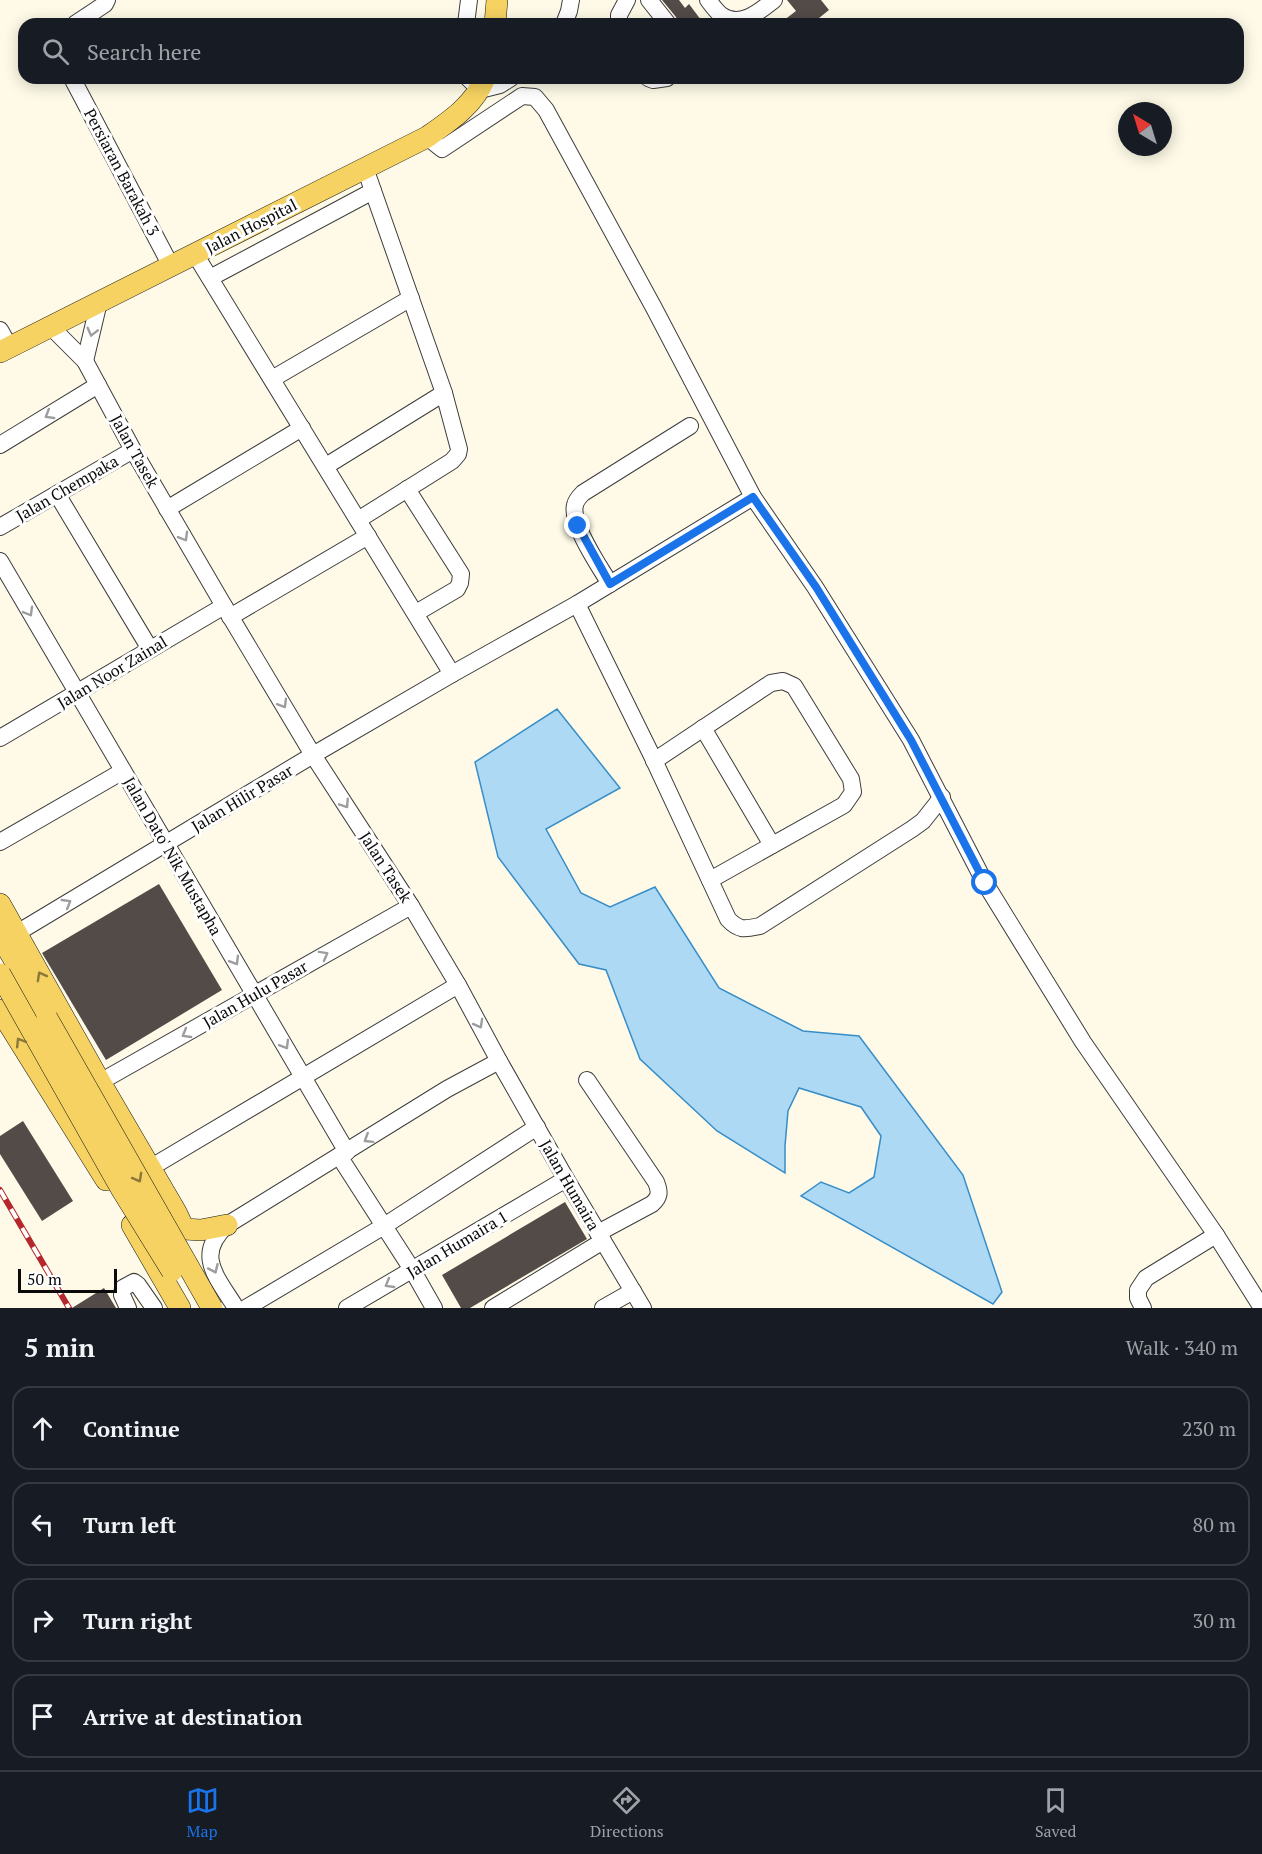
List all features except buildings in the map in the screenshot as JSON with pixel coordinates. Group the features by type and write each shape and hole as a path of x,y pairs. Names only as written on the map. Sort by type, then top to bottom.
{"main road":[{"path":"495,18 496,0"},
{"name":"Jalan Hospital","path":"3,343 50,326 427,137 469,104 477,84"},
{"path":"0,904 8,934 46,1018"},
{"path":"8,934 100,1082 177,1212 184,1229"},
{"path":"0,948 46,1018 212,1308"},
{"path":"0,974 122,1190 182,1308"},
{"path":"0,1010 182,1308"},
{"path":"119,1202 159,1222 184,1229 201,1230 228,1225"}],"street":[{"path":"84,18 105,4 107,0"},
{"path":"467,18 469,0"},
{"path":"566,18 571,0"},
{"path":"619,18 627,0"},
{"path":"649,0 663,18"},
{"path":"708,0 721,15 728,18"},
{"path":"746,18 755,16 774,0"},
{"name":"Persiaran Barakah 3","path":"75,84 171,266"},
{"path":"427,137 442,149 522,96 535,97 546,110 643,287 753,497 816,587 911,740 985,883 1083,1042 1216,1234 1262,1308"},
{"path":"358,520 452,461 459,449 444,393 365,168"},
{"path":"210,278 373,191"},
{"path":"195,254 452,674"},
{"path":"272,379 411,298"},
{"path":"85,361 99,302"},
{"name":"Jalan Tasek","path":"50,326 85,361 133,450 227,612 313,755 411,906 500,1060"},
{"path":"0,445 98,385"},
{"path":"326,466 444,393"},
{"path":"610,584 578,526 574,512 575,502 591,487 690,426"},
{"path":"167,509 302,428"},
{"name":"Jalan Chempaka","path":"0,527 133,450"},
{"path":"407,489 461,574 457,589 416,613"},
{"path":"57,494 150,649"},
{"name":"Jalan Hilir Pasar","path":"8,934 452,674 577,604 753,497"},
{"name":"Jalan Noor Zainal","path":"0,738 150,649 227,612 368,536"},
{"name":"Jalan Dato' Nik Mustapha","path":"0,561 303,1076 343,1154 434,1308"},
{"path":"577,604 728,919 735,927 747,929 760,926 912,829 942,798"},
{"path":"654,761 771,683 783,681 794,686 851,779 853,792 844,805 710,880"},
{"path":"703,728 772,845"},
{"path":"0,842 123,771"},
{"name":"Jalan Hulu Pasar","path":"100,1082 411,906"},
{"path":"150,1168 458,986"},
{"path":"236,1308 212,1267 209,1254 218,1233 447,1089 500,1060"},
{"name":"Jalan Humaira","path":"500,1060 566,1179 643,1308"},
{"path":"493,1308 658,1198 659,1190 656,1182 587,1080"},
{"path":"246,1308 384,1226 537,1126"},
{"name":"Jalan Humaira 1","path":"347,1308 566,1179"},
{"path":"1143,1308 1138,1299 1138,1290 1146,1278 1216,1234"},
{"path":"128,1308 122,1295 123,1288 134,1282 154,1308"},
{"path":"603,1308 633,1291"}],"water":[{"path":"557,709 620,788 546,829 581,893 610,907 655,887 719,988 803,1031 859,1036 963,1175 1002,1292 993,1304 801,1196 821,1182 849,1193 874,1177 881,1136 861,1107 799,1088 788,1111 785,1173 717,1131 640,1059 606,970 579,964 498,857 475,762"}],"railway":[{"path":"0,1190 69,1308"}],"route":[{"path":"578,526 610,584 753,497 816,587 911,740 985,883"}]}
